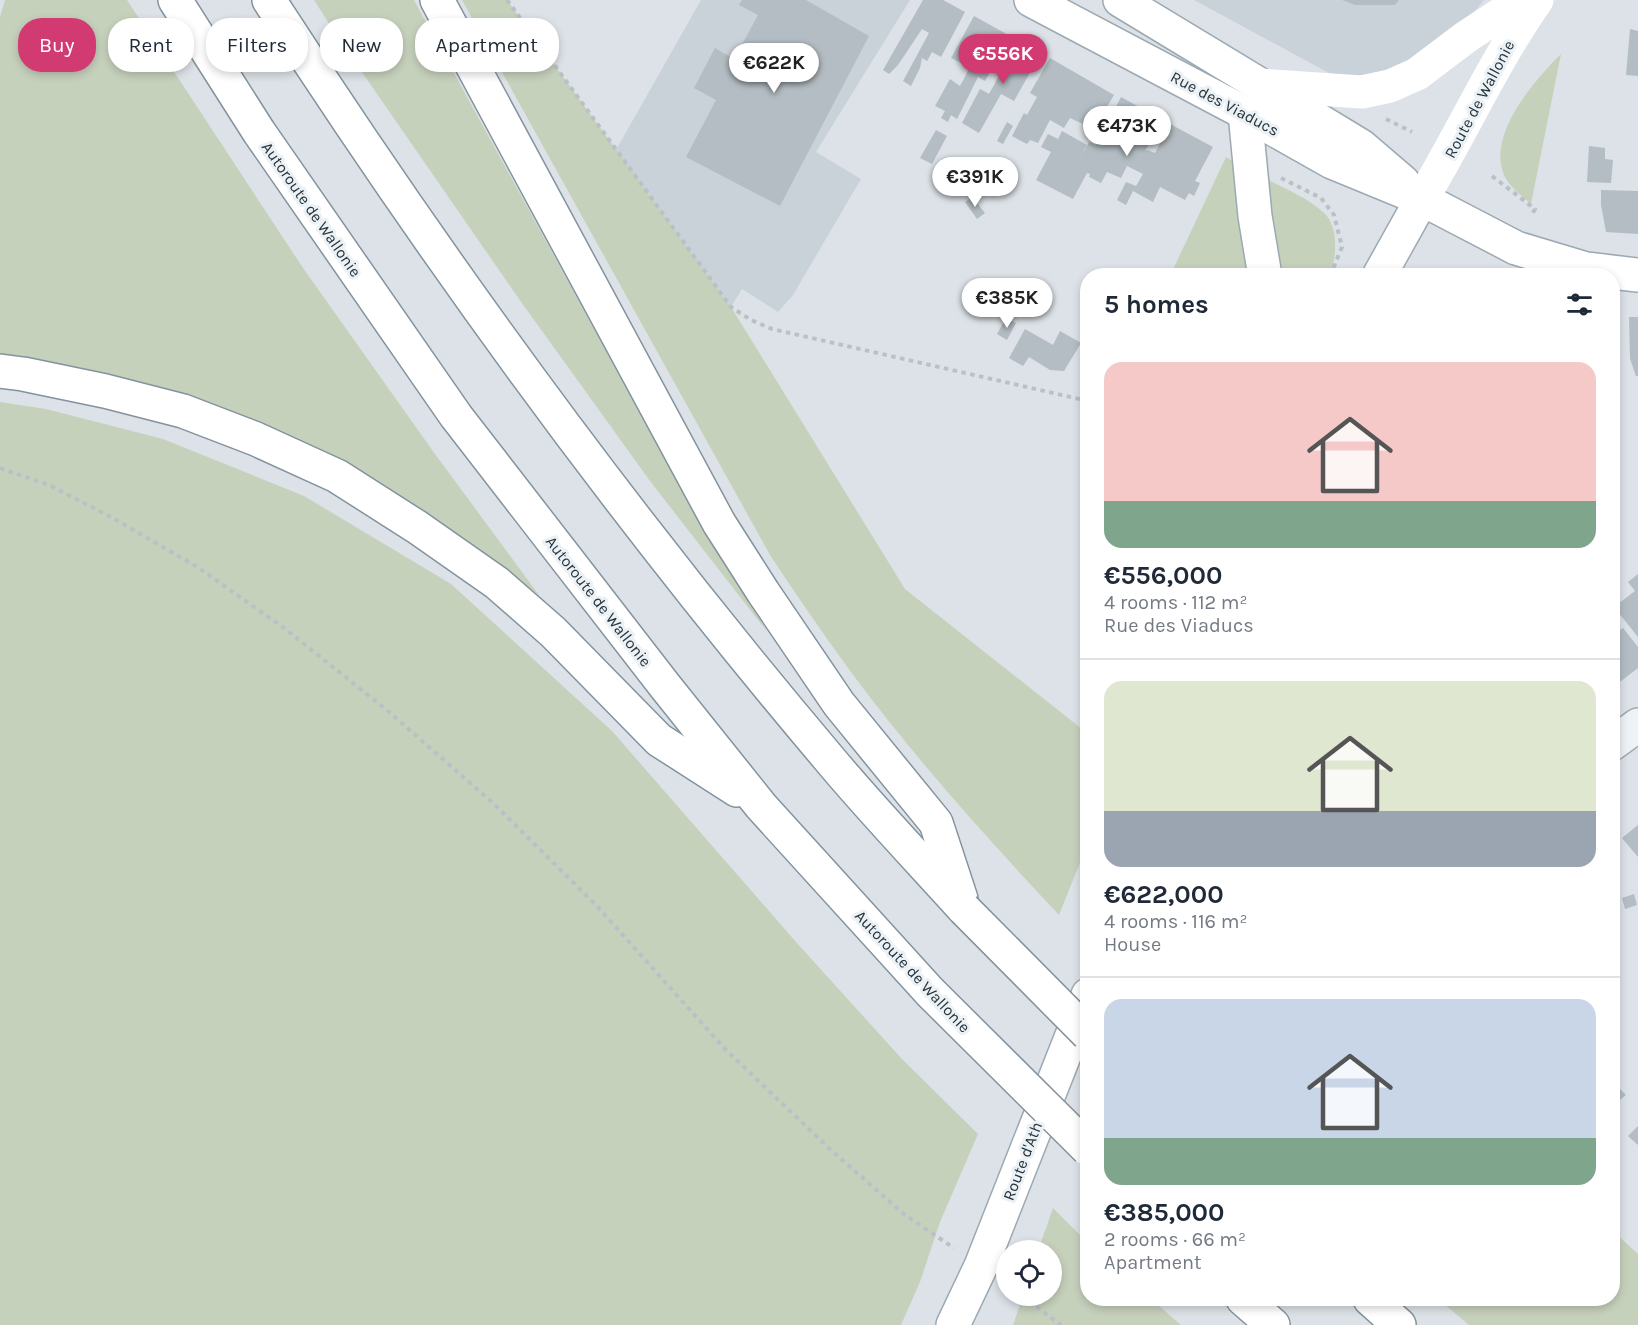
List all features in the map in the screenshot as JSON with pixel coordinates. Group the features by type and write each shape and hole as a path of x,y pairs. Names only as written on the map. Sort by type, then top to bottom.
{"main road":[{"name":"Autoroute de Wallonie","path":"175,0 259,132 456,416 665,686 761,806 930,992 1080,1141"},
{"path":"269,0 321,80 520,368 723,632 828,758 964,909 1080,1026"},
{"path":"437,0 719,523 840,704 936,823 964,909"},
{"name":"Rue des Viaducs","path":"1031,0 1253,99"},
{"name":"Rue des Viaducs","path":"1120,0 1344,168 1422,199 1527,253 1582,268"},
{"path":"1264,268 1255,216 1253,99 1362,92 1390,86 1417,74 1466,37 1522,0"},
{"name":"Route de Wallonie","path":"1422,199 1449,155 1504,50 1537,0"},
{"path":"1383,268 1422,199"},
{"name":"Rue des Viaducs","path":"1620,273 1638,275"},
{"path":"0,371 105,391 183,411 256,439 337,477 417,527 496,583 553,632 660,740 761,806"},
{"name":"Route d'Ath","path":"953,1325 981,1266 1080,1015"},
{"path":"1251,1306 1273,1325"},
{"path":"1378,1306 1399,1325"}],"street":[{"path":"1620,738 1638,725"}],"path":[{"path":"507,0 731,307 751,320 772,329 1080,399"},
{"path":"1383,117 1412,132"},
{"path":"1275,175 1321,198 1334,215 1342,248 1334,268"},
{"path":"1492,176 1535,209 1531,216"},
{"path":"1321,198 1325,192"},
{"path":"0,468 51,486 196,566 284,628 388,711 494,804 588,896 725,1049 832,1151 905,1215 981,1266"},
{"path":"1035,1306 1061,1325"}],"shaded area":[{"path":"701,0 910,0 816,152 861,179 793,295 778,312 742,289 731,307 616,150"},
{"path":"1194,0 1484,0 1474,12 1399,71 1340,79"}],"green space":[{"path":"5,0 127,0 139,18 108,18 108,72 174,72 303,268 435,454 539,595 454,534 372,482 0,358 0,17"},
{"path":"314,0 414,0 424,18 415,18 415,72 453,72 670,468 768,633 650,481 519,299 362,72 403,72 403,18 326,18"},
{"path":"462,0 507,0 520,18 472,18"},
{"path":"1561,54 1531,204 1513,188 1505,177 1501,161 1502,144 1515,110 1538,79"},
{"path":"559,71 731,307 905,589 1080,727 1080,862 1059,915 928,769 856,679 770,555 502,72"},
{"path":"1226,157 1239,165 1255,268 1174,268"},
{"path":"1267,179 1297,194 1324,213 1332,226 1335,243 1332,268 1276,268"},
{"path":"0,402 46,409 163,439 304,496 451,584 612,731 796,942 902,1059 978,1134 940,1222 920,1282 901,1325 0,1325"},
{"path":"1053,1208 1080,1235 1080,1306 1159,1306 1181,1325 1013,1325 1020,1306 1062,1306 1062,1240 1042,1240"},
{"path":"1620,1237 1638,1254 1638,1325 1469,1325 1446,1306 1620,1306"}],"building":[{"path":"742,0 806,0 869,36 780,206 686,157 716,100 694,88 715,48 734,59 758,15 739,5"},
{"path":"923,0 943,0 965,12 941,57 932,52 927,61 922,58 911,86 903,81 929,33 922,29 898,65 889,74 883,70"},
{"path":"1342,0 1399,0 1395,5 1355,5"},
{"path":"974,16 1010,36 985,81 978,77 957,119 951,115 948,122 941,118 945,111 935,106 950,79 960,86 967,73 969,67 951,58"},
{"path":"1630,29 1638,31 1638,76 1626,75"},
{"path":"1018,41 1041,53 1014,101 1001,94 979,133 962,123 980,89 989,94"},
{"path":"1050,58 1114,95 1094,129 1070,118 1064,128 1050,120 1038,143 1030,140 1027,144 1012,136 1024,113 1027,115 1037,97 1030,93"},
{"path":"1121,97 1163,120 1145,151 1155,153 1170,124 1213,147 1195,181 1200,183 1194,196 1189,193 1185,200 1160,187 1153,202 1133,191 1126,205 1117,200 1126,182 1136,186 1143,174 1127,166 1121,178 1107,172 1101,183 1089,177 1090,174 1087,173 1073,199 1036,180 1051,152 1041,147 1048,134 1058,139 1062,131 1087,145 1078,162 1089,142 1096,145"},
{"path":"1007,122 1013,126 1003,144 997,141"},
{"path":"936,130 947,136 932,164 920,158"},
{"path":"1589,146 1605,148 1605,159 1613,160 1611,183 1587,182"},
{"path":"1601,190 1638,191 1638,234 1606,232"},
{"path":"972,197 985,213 977,219 965,202"},
{"path":"1629,317 1638,317 1638,376 1636,376 1630,359"},
{"path":"1006,318 1016,323 1007,340 997,334"},
{"path":"1025,329 1053,345 1060,331 1080,342 1064,371 1050,370 1029,357 1023,366 1009,358"},
{"path":"1638,574 1638,637 1620,614 1620,602 1635,591 1628,582"},
{"path":"1623,628 1638,647 1638,668 1620,682 1620,630"},
{"path":"1638,825 1638,857 1622,838"},
{"path":"1634,894 1637,905 1625,909 1622,898"},
{"path":"1620,1089 1626,1095 1620,1100"},
{"path":"1638,1126 1638,1145 1628,1136"}]}
